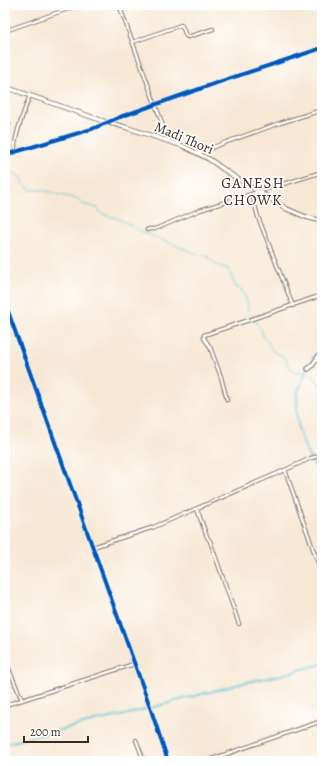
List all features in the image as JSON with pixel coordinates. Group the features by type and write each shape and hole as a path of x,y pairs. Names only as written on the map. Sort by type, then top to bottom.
{"main road":[{"name":"Madi Thori","path":"5,89 30,95 106,122 183,146 212,161 258,192 287,209 306,217 322,221"},
{"path":"308,369 312,366 322,351"}],"street":[{"path":"5,31 79,5"},
{"path":"119,5 169,142"},
{"path":"133,42 180,25 188,37 213,29"},
{"path":"5,155 92,129 106,122 156,104 322,48"},
{"path":"15,152 15,145 20,125 30,95"},
{"path":"198,153 280,123 322,110"},
{"path":"5,122 9,124 5,138"},
{"path":"147,230 155,229 200,210 322,172"},
{"path":"252,194 258,217 293,306"},
{"path":"227,400 221,377 204,335 322,295"},
{"path":"5,303 149,704 168,761"},
{"path":"92,548 154,527 322,455"},
{"path":"285,470 322,574"},
{"path":"197,509 207,538 210,541 239,624"},
{"path":"5,660 22,700"},
{"path":"5,705 134,664"},
{"path":"206,761 322,721"},
{"path":"136,740 144,761"}],"waterway":[{"path":"5,162 13,172 20,177 25,186 31,190 44,190 78,199 83,204 98,208 101,213 110,217 115,217 143,232 200,255 206,255 216,265 228,269 236,287 241,289 247,301 248,312 261,329 263,337 268,342 272,350 283,356 292,370 313,375 322,388"},
{"path":"322,344 308,366 297,394 299,431 308,455 322,477"},
{"path":"5,744 322,664"}],"cycle path":[{"path":"5,155 92,129 120,117 222,81 322,48"},
{"path":"5,303 149,704 168,761"}],"district":[{"name":"GANESH CHOWK","path":"253,192"}]}
